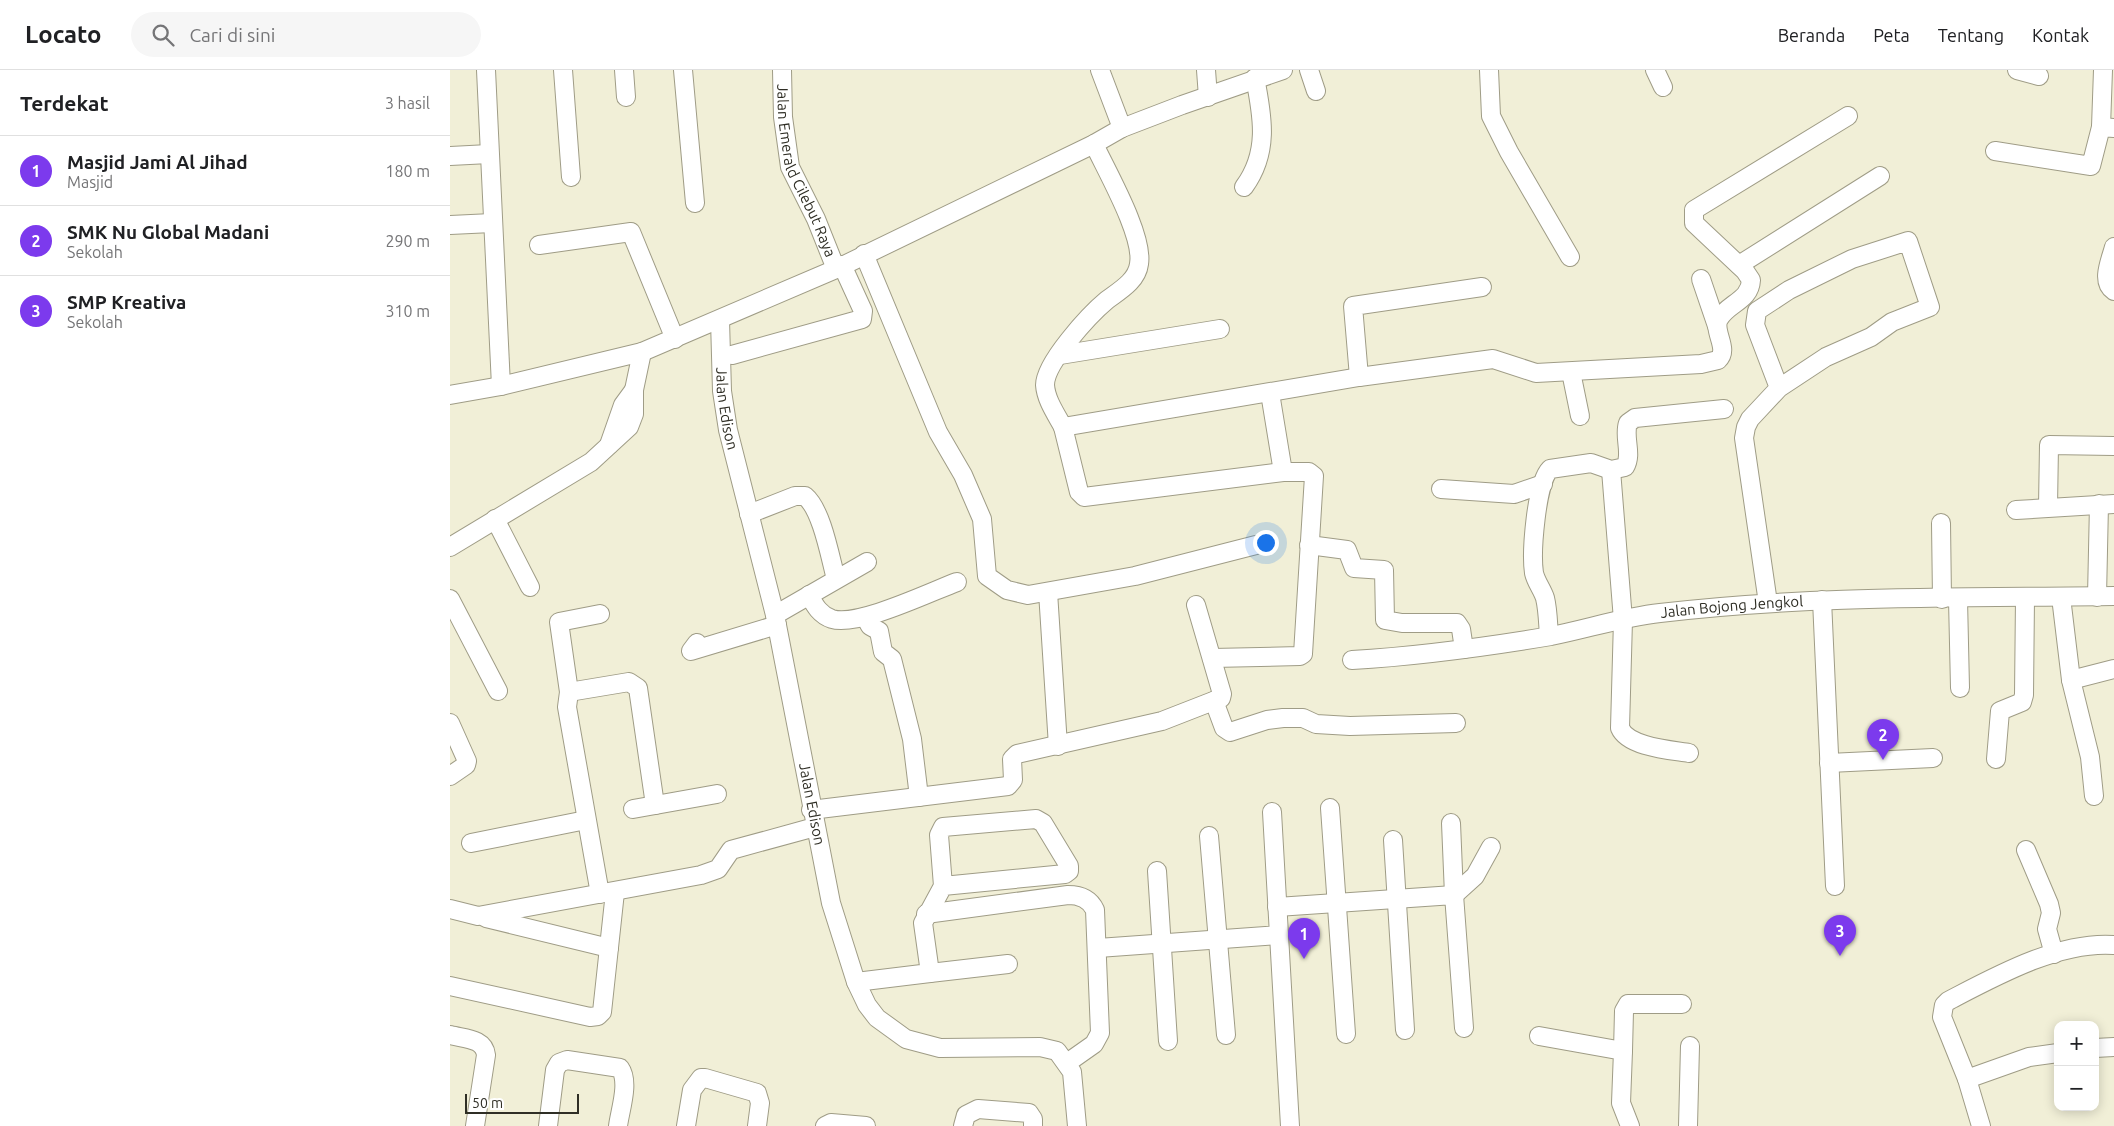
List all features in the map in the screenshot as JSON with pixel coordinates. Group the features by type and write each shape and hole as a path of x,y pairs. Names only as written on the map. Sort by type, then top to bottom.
{"street":[{"path":"486,70 501,386"},
{"path":"563,70 571,177"},
{"path":"624,70 626,97"},
{"path":"683,70 695,203"},
{"name":"Jalan Emerald Cilebut Raya","path":"732,355 862,319 863,311 839,267 790,167 782,117 782,70"},
{"path":"1100,70 1122,128"},
{"path":"1206,70 1208,97"},
{"path":"450,395 501,386 642,352 720,320 839,267 1094,144 1122,128 1255,78 1283,70"},
{"path":"1309,70 1316,90"},
{"path":"1489,70 1491,116 1509,152 1570,257"},
{"path":"1655,70 1662,87"},
{"path":"2018,70 2039,76"},
{"path":"1995,151 2091,166 2108,127 2103,70"},
{"path":"1244,187 1255,172 1261,149 1259,99 1255,78"},
{"path":"1717,326 1721,316 1743,298 1751,285 1749,275 1694,223 1694,210 1848,116"},
{"path":"1094,144 1134,231 1139,248 1139,264 1136,274 1128,283 1086,320 1047,373 1045,387 1049,401 1063,427 1079,492 1084,497 1283,472 1309,472 1314,476 1303,654 1300,656 1212,658"},
{"path":"450,156 489,154"},
{"path":"1739,265 1880,176"},
{"path":"450,225 492,222"},
{"path":"540,245 631,232 675,338"},
{"path":"1768,603 1744,438 1746,427 1750,419 1779,388 1826,357 1871,337 1892,322 1930,307 1908,241 1852,259 1789,290 1757,311 1755,325 1779,388"},
{"path":"2114,247 2107,280 2110,289 2114,291"},
{"path":"864,254 938,432 963,475 982,519 987,576 992,581 1017,594 1048,592 1135,576 1256,545"},
{"path":"1063,427 1360,377 1493,359 1536,373 1712,362 1721,358 1722,351 1717,326 1701,279"},
{"path":"1360,377 1353,306 1482,287"},
{"name":"Jalan Edison","path":"720,320 724,408 776,620 831,903 856,982 867,1005 877,1018 906,1040 940,1048 1040,1047 1057,1051 1067,1063"},
{"path":"1060,355 1220,329"},
{"path":"450,547 592,462 629,427 634,414 634,390 642,352"},
{"path":"1571,372 1580,416"},
{"path":"1270,393 1283,472"},
{"path":"1549,636 1545,602 1536,580 1533,557 1536,521 1546,473 1550,469 1591,463 1611,470 1622,468 1627,464 1628,455 1625,430 1631,420 1724,410"},
{"path":"2048,507 2048,445 2114,446"},
{"path":"1611,470 1623,620 1620,728 1622,733 1639,743 1689,753"},
{"path":"1441,489 1514,494 1543,484"},
{"path":"749,514 795,496 805,496 811,501 818,518 836,579"},
{"path":"2016,510 2106,504 2106,596"},
{"path":"495,519 530,587"},
{"path":"1942,523 1960,688"},
{"path":"1309,545 1347,550 1354,568 1384,570 1385,620 1402,623 1457,624 1461,629 1464,649"},
{"path":"697,643 691,651 776,620 809,595 867,562"},
{"path":"809,595 817,610 833,620 852,621 957,582"},
{"path":"1048,592 1058,746"},
{"name":"Jalan Bojong Jengkol","path":"1352,660 1416,656 1549,636 1665,612 1768,603 1822,600 2106,596"},
{"path":"2061,597 2071,680 2090,757 2094,796"},
{"path":"1996,759 2000,711 2022,702 2024,695 2025,598"},
{"path":"450,599 498,690"},
{"path":"1822,600 1835,886"},
{"path":"478,916 712,872 723,864 731,850 813,818 919,797 1008,786 1013,780 1012,759 1014,756 1162,721 1221,698 1222,694 1196,605"},
{"path":"450,986 590,1017 598,1016 602,1012 609,948 608,893 586,820 568,707 569,692 560,622 600,614"},
{"path":"865,617 870,626 879,630 883,652 892,659 912,739 919,797"},
{"path":"2071,680 2114,669"},
{"path":"569,692 629,682 638,688 655,805"},
{"path":"1214,701 1224,728 1230,732 1267,720 1283,718 1304,718 1316,724 1350,726 1456,723"},
{"path":"450,723 467,761 466,765 450,776"},
{"path":"1829,763 1932,758"},
{"path":"633,809 717,794"},
{"path":"1330,808 1346,1034"},
{"path":"1272,812 1290,1126"},
{"path":"930,973 924,930 926,914 943,886 939,835 943,827 1036,819 1043,823 1070,868 1065,874 943,886"},
{"path":"471,843 586,820"},
{"path":"1451,823 1454,895 1464,1028"},
{"path":"1209,836 1220,939 1226,1035"},
{"path":"1393,840 1405,1030"},
{"path":"1277,907 1454,895 1475,876 1491,847"},
{"path":"2026,850 2049,904 2050,913 2047,929 2054,954"},
{"path":"1157,871 1168,1041"},
{"path":"926,914 1074,895 1084,898 1093,905 1098,948 1100,1034 1094,1044 1067,1063 1072,1072 1077,1126"},
{"path":"450,909 609,948"},
{"path":"1098,948 1279,935"},
{"path":"1981,1126 1968,1079 1942,1017 1944,1005 1948,1001 1996,977 2070,948 2114,945"},
{"path":"856,982 1008,964"},
{"path":"1630,1126 1621,1103 1624,1011 1628,1004 1682,1004"},
{"path":"450,1035 481,1042 485,1047 486,1055 475,1126"},
{"path":"1539,1036 1623,1051"},
{"path":"1688,1126 1690,1046"},
{"path":"2099,1048 2114,1047"},
{"path":"1968,1079 2029,1057 2054,1054"},
{"path":"548,1126 556,1066 567,1060 620,1068 624,1080 618,1126"},
{"path":"686,1126 694,1084 701,1078 754,1091 759,1095 760,1103 757,1126"},
{"path":"962,1126 966,1115 978,1109 1029,1113 1033,1119 1033,1126"},
{"path":"827,1125 866,1126"}],"place":[{"name":"SMK Nu Global Madani","path":"1883,760"},
{"name":"SMP Kreativa","path":"1840,956"},
{"name":"Masjid Jami Al Jihad","path":"1304,959"}]}
